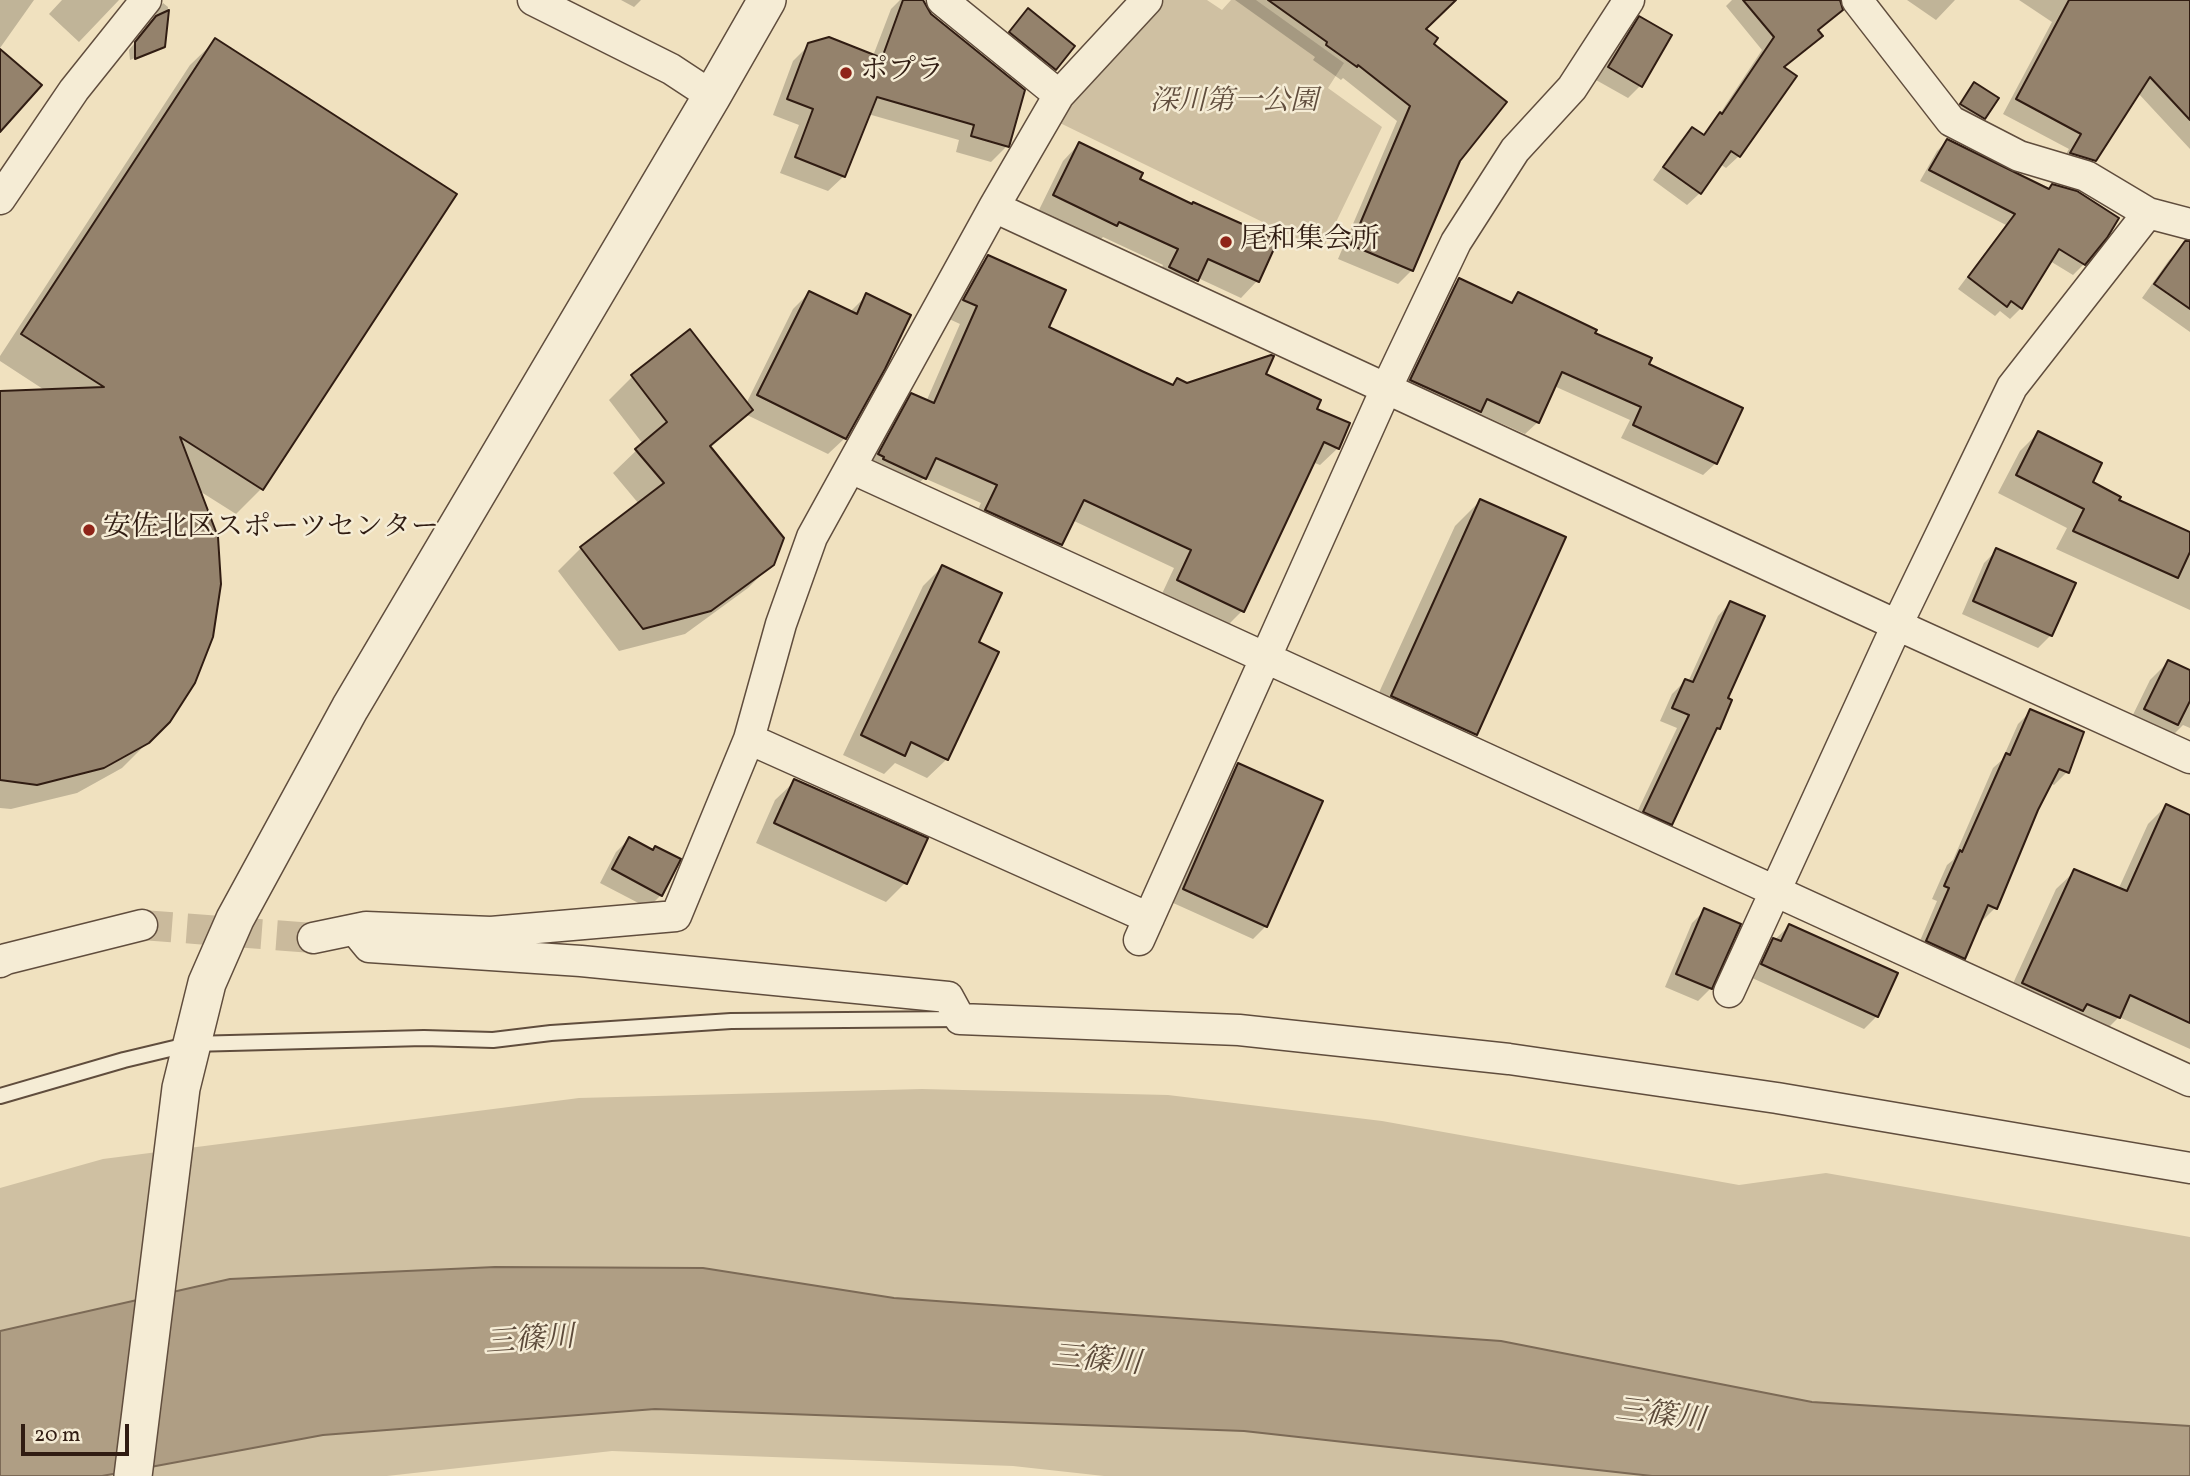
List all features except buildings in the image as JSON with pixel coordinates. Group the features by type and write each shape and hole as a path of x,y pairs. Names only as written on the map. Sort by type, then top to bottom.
{"street":[{"path":"0,200 74,90 146,0"},
{"path":"533,0 671,69 712,96"},
{"path":"133,1476 181,1088 207,983 234,919 351,708 767,0"},
{"path":"942,0 1059,95"},
{"path":"313,938 366,927 491,932 676,916 749,739 781,624 812,537 994,206 1059,95 1147,0"},
{"path":"749,739 1144,929 1386,389 1456,242 1515,150 1572,88 1629,0"},
{"path":"1857,0 1951,121 2019,156 2086,176 2148,212 2190,223"},
{"path":"994,206 2190,758"},
{"path":"1729,992 1897,625 2012,387 2148,212"},
{"path":"850,468 2190,1081"},
{"path":"0,962 142,925"},
{"path":"355,930 369,947 582,961 948,997 960,1019 1240,1030 1509,1059 1777,1098 2190,1168"}],"lane":[{"path":"0,1096 124,1060 191,1044 424,1038 493,1040 551,1033 731,1021 960,1019"}],"green space":[{"name":"深川第一公園","path":"1164,0 1207,0 1222,10 1231,0 1256,0 1344,63 1328,88 1382,127 1322,251 1060,123 1074,98"},
{"path":"922,1089 1168,1095 1382,1121 1739,1185 1826,1173 2190,1237 2190,1426 1812,1402 1501,1341 894,1298 703,1268 495,1267 230,1279 0,1331 0,1188 103,1159 579,1098"},
{"path":"655,1409 1244,1431 1652,1476 1104,1476 1013,1466 612,1451 387,1476 102,1476 323,1435"}],"water":[{"name":"三篠川","path":"495,1267 703,1268 894,1298 1501,1341 1812,1402 2190,1426 2190,1476 1652,1476 1244,1431 655,1409 323,1435 102,1476 0,1476 0,1331 230,1279"}],"tunnel":[{"path":"142,925 313,938"}],"place":[{"name":"ポプラ","path":"846,73"},
{"name":"尾和集会所","path":"1226,242"},
{"name":"安佐北区スポーツセンター","path":"89,530"}]}
